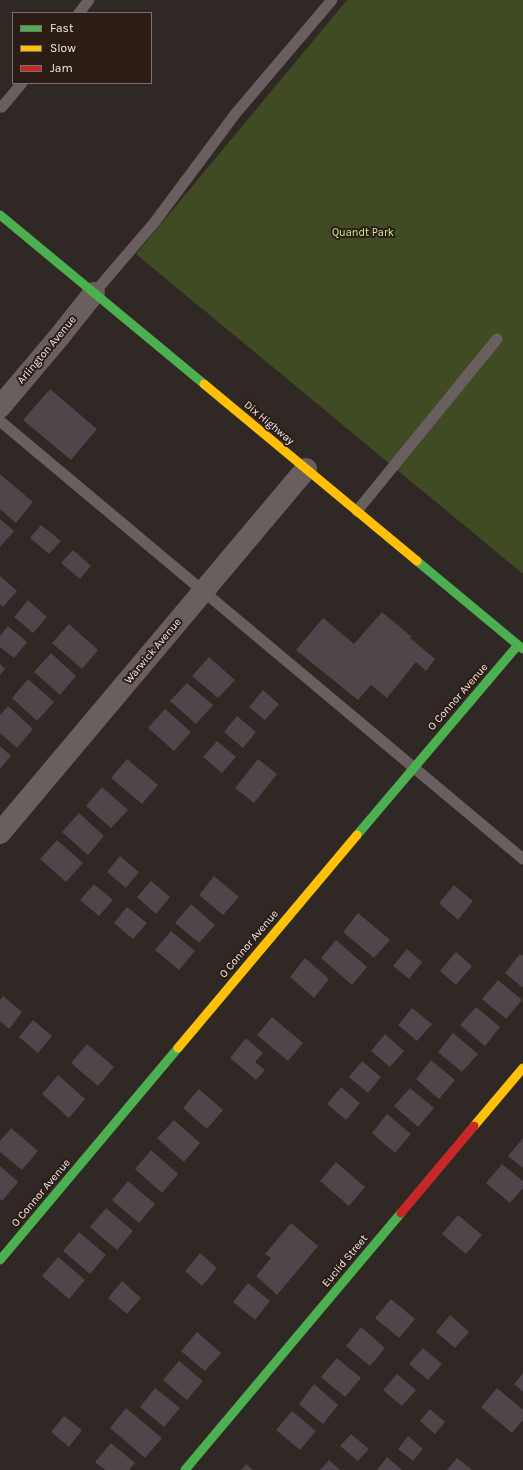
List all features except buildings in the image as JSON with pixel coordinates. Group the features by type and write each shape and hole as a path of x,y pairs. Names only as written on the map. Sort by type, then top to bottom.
{"street":[{"name":"Dix Highway","path":"0,215 521,647"},
{"name":"Arlington Avenue","path":"0,407 94,293"},
{"name":"Warwick Avenue","path":"0,833 306,469"},
{"name":"O Connor Avenue","path":"0,1260 414,767 521,647"},
{"name":"Euclid Street","path":"185,1470 523,1068"}],"lane":[{"path":"80,12 89,0"},
{"path":"94,293 154,223 236,113 332,0"},
{"path":"1,107 21,84"},
{"path":"357,511 497,339"},
{"path":"0,421 523,859"}],"green space":[{"name":"Quandt Park","path":"347,0 523,0 523,574 136,254"}],"traffic: fast":[{"path":"0,215 204,384"},
{"path":"417,561 523,649"},
{"path":"357,835 518,645"},
{"path":"0,1260 178,1048"},
{"path":"185,1470 401,1213"}],"traffic: slow":[{"path":"204,384 417,561"},
{"path":"178,1048 357,835"},
{"path":"474,1126 523,1068"}],"traffic: jam":[{"path":"401,1213 474,1126"}]}
